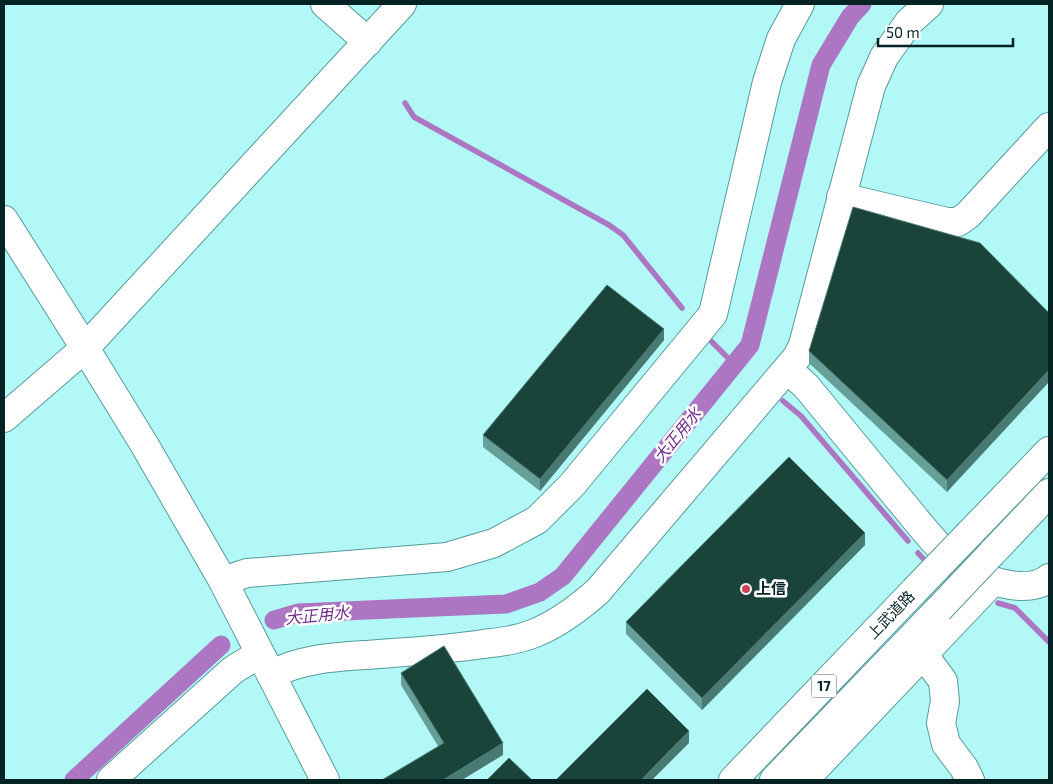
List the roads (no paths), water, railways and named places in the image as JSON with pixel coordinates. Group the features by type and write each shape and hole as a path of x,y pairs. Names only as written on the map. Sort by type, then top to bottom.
{"main road":[{"path":"325,4 368,42"},
{"path":"4,418 85,348 402,4"},
{"path":"223,581 247,573 447,557 494,543 538,520 572,485 713,314 767,82 782,39 800,4"},
{"path":"111,780 233,670 265,664 283,668 298,663 349,656 452,649 513,640 535,633 555,622 579,608 598,591 797,357 803,345 870,86 884,57 909,22 929,4"},
{"path":"841,197 947,222 958,222 968,214 1049,127"},
{"path":"4,220 144,444 223,581 326,780"},
{"path":"787,369 806,386 926,532 955,562 983,578 1018,587 1032,586 1049,578"},
{"name":"上武道路","path":"733,780 1049,451"},
{"name":"上武道路","path":"774,780 1049,493"},
{"path":"804,780 993,581"},
{"path":"924,654 942,680 946,702 941,723 946,744 964,768 970,780"}],"waterway":[{"name":"大正用水","path":"274,620 298,613 506,604 540,592 563,576 750,345 821,65 850,17 862,4"},
{"path":"405,103 414,117 609,225 623,235 682,308"},
{"path":"711,341 728,358"},
{"path":"783,401 801,416 908,541"},
{"path":"918,553 930,566"},
{"path":"998,603 1015,608 1049,642"},
{"name":"大正用水","path":"74,780 221,645"}],"place":[{"name":"上信","path":"746,589"}]}
